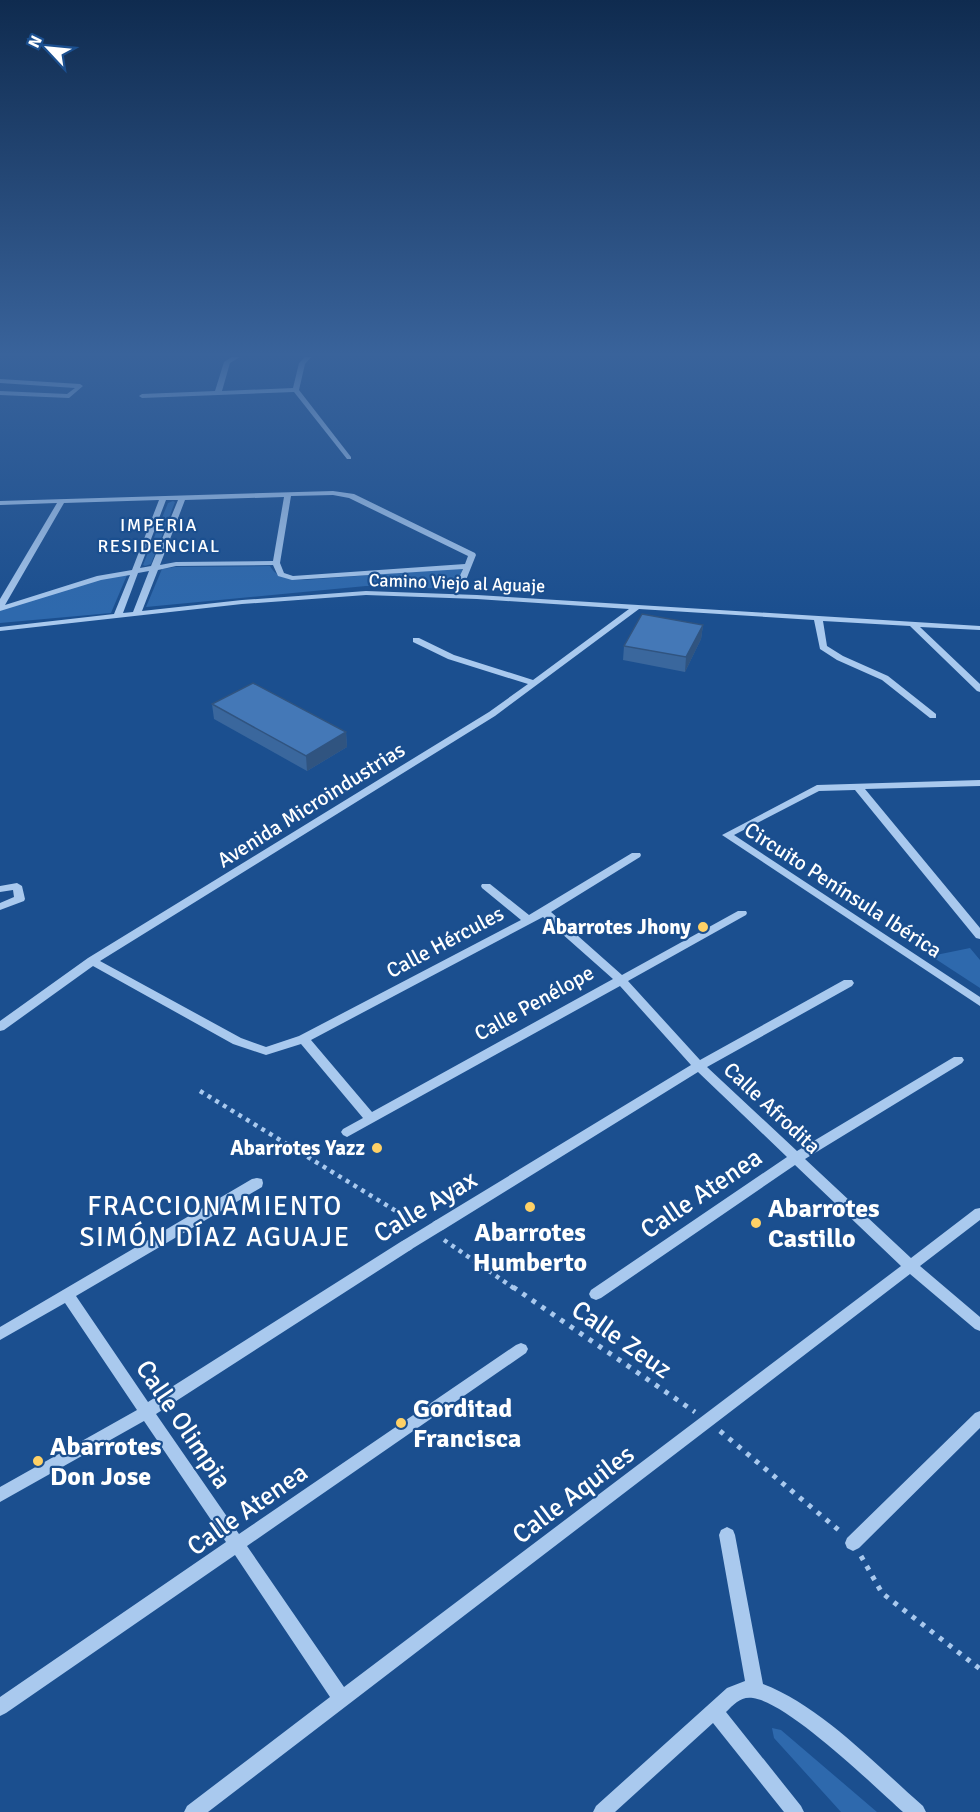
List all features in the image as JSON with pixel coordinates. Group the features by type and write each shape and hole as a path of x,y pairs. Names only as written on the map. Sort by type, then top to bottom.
{"street":[{"path":"336,442 349,458"},
{"path":"0,503 333,493 351,496 472,555 462,580"},
{"path":"288,495 276,563 280,574 292,578 468,566"},
{"path":"118,615 163,498"},
{"path":"137,613 183,498"},
{"path":"0,607 61,502"},
{"path":"0,607 32,601 83,583 176,564 276,563"},
{"name":"Camino Viejo al Aguaje","path":"0,629 242,602 366,593 980,628"},
{"name":"Avenida Microindustrias","path":"0,1027 92,961 492,714 637,607"},
{"path":"819,618 823,647 840,658 885,678 933,716"},
{"path":"913,625 980,689"},
{"path":"416,640 451,657 535,682"},
{"name":"Circuito Península Ibérica","path":"980,783 817,788 727,835 980,1002"},
{"path":"857,786 980,935"},
{"name":"Calle Hércules","path":"92,961 237,1041 266,1051 303,1039 544,912 636,855"},
{"path":"0,889 17,886 20,899 0,907"},
{"path":"486,886 528,920"},
{"name":"Calle Afrodita","path":"544,912 620,979 699,1066 796,1158 909,1265 980,1325"},
{"name":"Calle Penélope","path":"348,1132 742,913"},
{"name":"Calle Ayax","path":"0,1495 146,1412 407,1245 438,1231 699,1066 848,983"},
{"path":"303,1039 371,1119"},
{"name":"Calle Atenea","path":"597,1294 796,1158 958,1060"},
{"path":"0,1334 257,1183"},
{"name":"Calle Aquiles","path":"193,1812 980,1213"},
{"name":"Calle Olimpia","path":"67,1295 342,1699"},
{"name":"Calle Atenea","path":"0,1707 521,1349"},
{"path":"854,1543 980,1418"},
{"path":"727,1534 755,1689"},
{"path":"602,1812 733,1694 755,1689 779,1699 804,1716 917,1812"},
{"path":"714,1710 795,1812"}],"path":[{"path":"200,1091 417,1224"},
{"name":"Calle Zeuz","path":"438,1231 708,1422 854,1543 882,1593 980,1669"}],"shaded area":[{"path":"175,502 151,564 145,566 143,565 168,503"},
{"path":"270,566 280,576 304,580 463,568 456,589 366,586 146,607 162,569"},
{"path":"127,575 111,613 0,623 0,610 101,579"},
{"path":"970,948 980,960 980,988 931,956"},
{"path":"772,1728 781,1730 877,1812 841,1812 774,1738"}],"building":[{"path":"642,614 703,625 686,657 624,646"},
{"path":"253,683 346,732 306,756 212,704"}],"place":[{"name":"Abarrotes Jhony","path":"703,927"},
{"name":"Abarrotes Yazz","path":"377,1148"},
{"name":"Abarrotes Humberto","path":"530,1207"},
{"name":"Abarrotes Castillo","path":"756,1223"},
{"name":"Gorditad Francisca","path":"401,1423"},
{"name":"Abarrotes Don Jose","path":"38,1461"}],"district":[{"name":"IMPERIA RESIDENCIAL","path":"159,535"},
{"name":"FRACCIONAMIENTO SIMÓN DÍAZ AGUAJE","path":"215,1222"}]}
